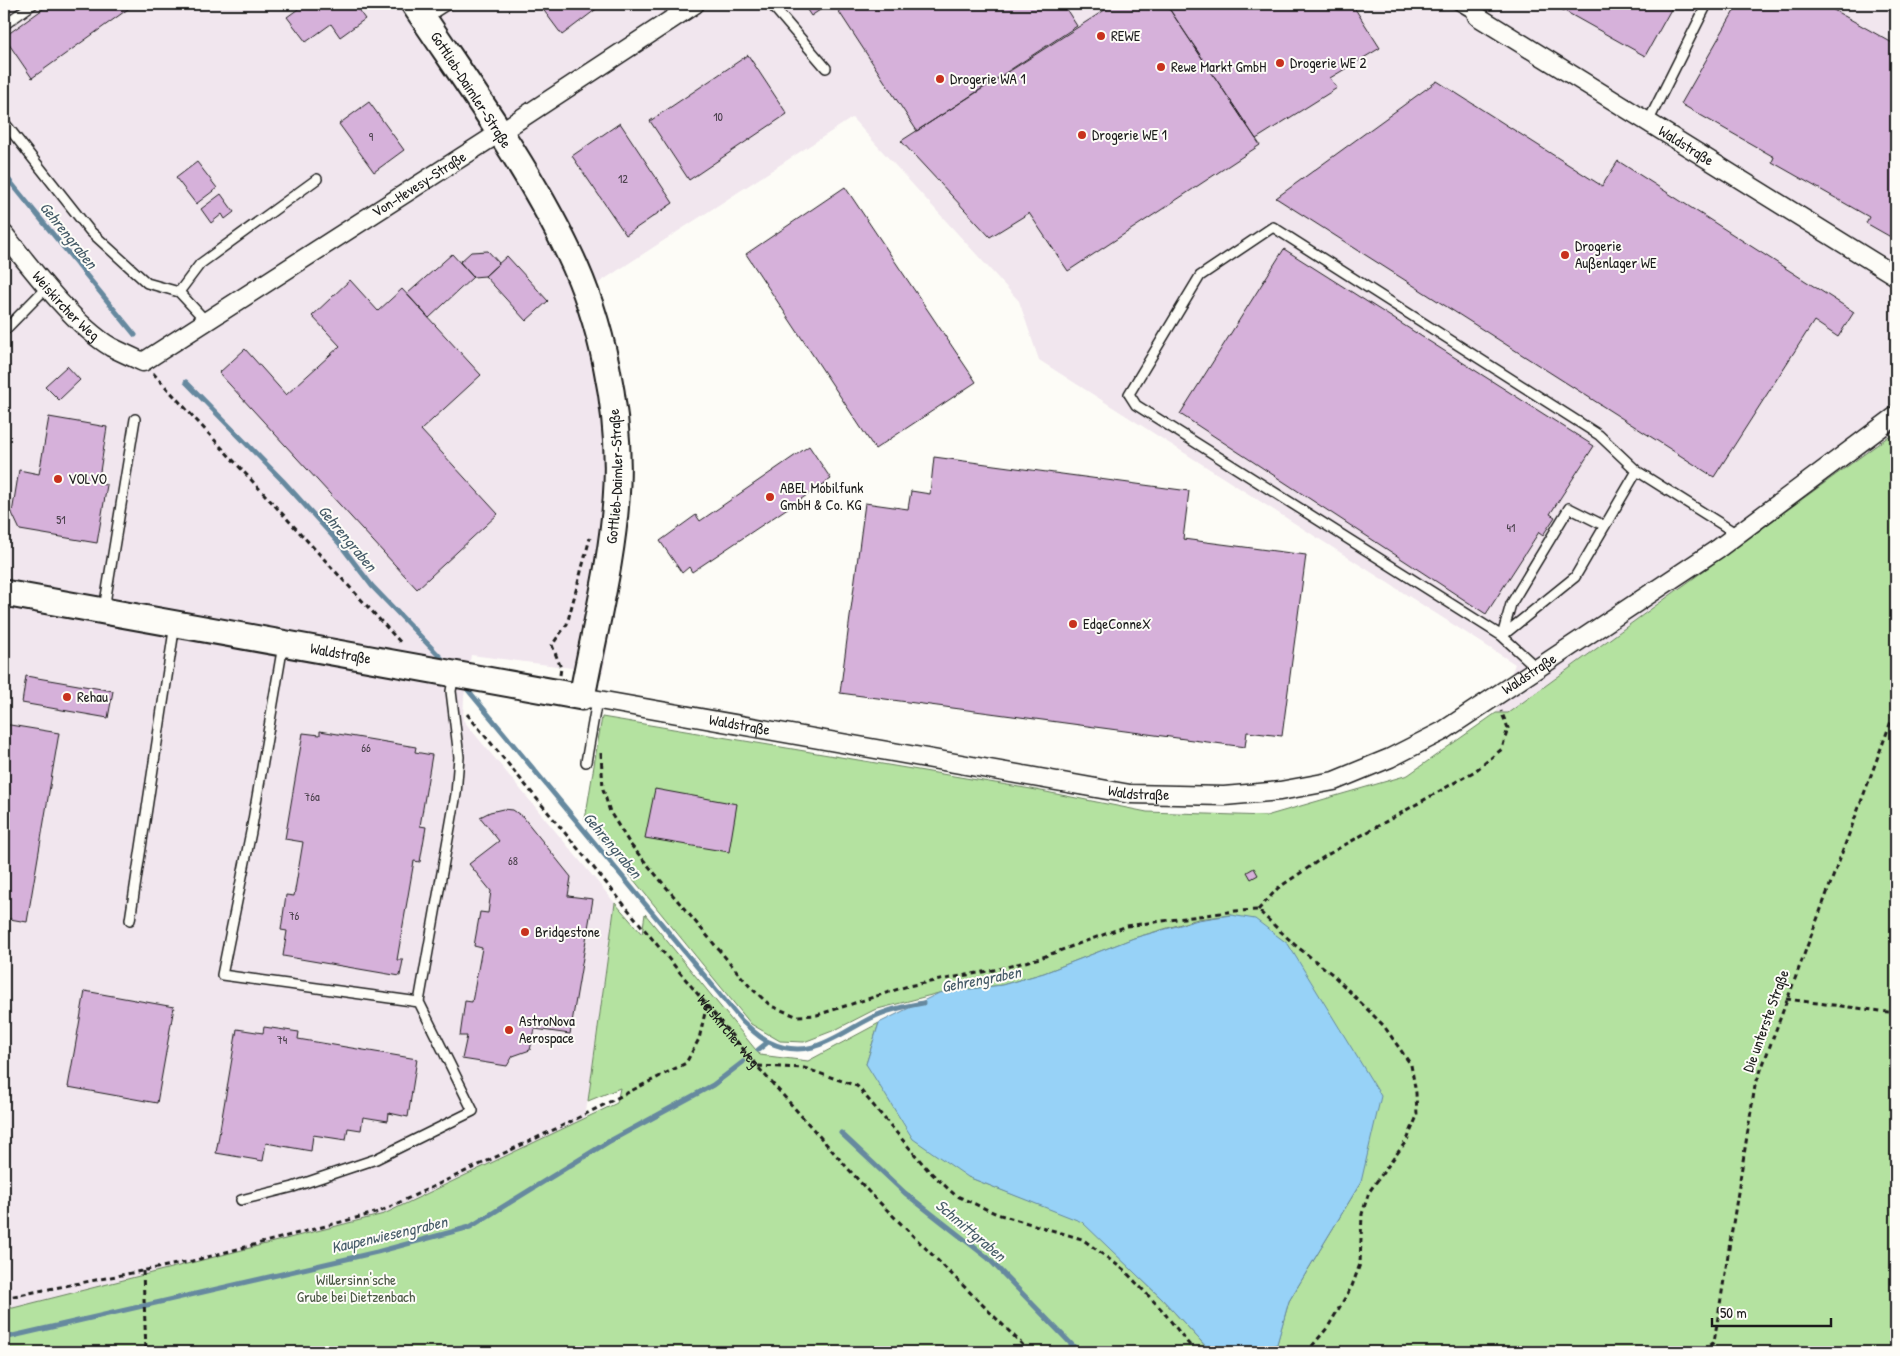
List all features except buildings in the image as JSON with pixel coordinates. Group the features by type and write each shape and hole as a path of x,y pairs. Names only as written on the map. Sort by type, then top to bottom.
{"street":[{"name":"Von-Hevesy-Straße","path":"143,362 500,133 695,4"},
{"name":"Gottlieb-Daimler-Straße","path":"419,12 500,133 542,200 570,255 602,348 611,394 616,435 617,484 611,546 590,698"},
{"name":"Waldstraße","path":"1477,16 1896,276"},
{"name":"Weiskircher Weg","path":"4,234 48,286 89,330 110,346 143,362"},
{"name":"Waldstraße","path":"4,593 399,663 453,678 557,692 1130,794 1224,796 1280,791 1334,781 1390,758 1443,731 1737,534 1896,416"}],"lane":[{"path":"4,25 33,4"},
{"path":"419,12 448,4"},
{"path":"771,4 826,68"},
{"path":"1457,4 1477,16"},
{"path":"1648,122 1707,4"},
{"path":"4,122 90,231 147,283 179,292 206,321"},
{"path":"179,292 200,264 317,180"},
{"path":"1537,668 1502,636 1136,405 1129,394 1200,276 1273,227 1599,435 1637,471 1737,534"},
{"path":"4,331 48,286"},
{"path":"104,611 135,419"},
{"path":"1502,636 1575,577 1637,471"},
{"path":"1502,636 1511,604 1569,508 1605,526"},
{"path":"130,920 175,624"},
{"path":"284,643 251,832 222,974 419,1002"},
{"path":"241,1200 293,1187 376,1159 472,1111 419,1002 456,794 459,757 453,678"},
{"path":"586,762 590,739 590,698"}],"path":[{"path":"143,362 403,643 399,663"},
{"path":"557,692 561,668 552,645 568,624 591,536"},
{"name":"Weiskircher Weg","path":"453,678 468,717 758,1066 868,1191 1030,1352"},
{"path":"590,739 601,751 603,788 610,812 630,844 751,988 771,1006 796,1016 817,1015 908,986 999,970 1032,961 1126,926 1235,911 1258,910 1278,888 1327,855 1475,771 1502,749 1508,728 1493,698"},
{"name":"Die unterste Straße","path":"1703,1352 1714,1342 1755,1086 1896,708"},
{"path":"1258,910 1295,945 1332,974 1384,1026 1411,1065 1416,1093 1416,1116 1408,1140 1369,1192 1362,1214 1360,1264 1352,1286 1328,1327 1307,1352"},
{"path":"1786,999 1896,1013"},
{"path":"4,1298 192,1261 379,1212 566,1124 686,1063 699,1038 708,1004"},
{"path":"758,1066 804,1068 856,1086 928,1170 955,1195 997,1214 1082,1239 1124,1270 1162,1310 1195,1352"},
{"path":"143,1271 146,1352"}],"shaded area":[{"path":"4,4 1896,4 1896,431 1508,714 1496,713 1515,664 1039,360 1019,301 852,118 597,284 619,370 628,483 622,562 603,672 471,655 464,697 463,720 615,903 585,1119 384,1214 11,1309 4,1290"}],"green space":[{"path":"1896,431 1896,1352 1255,1352 1277,1343 1289,1301 1361,1182 1231,915 1198,919 1134,938 1044,973 1002,985 939,993 874,1010 835,1030 804,1042 780,1041 751,1024 585,820 602,717 1031,789 1147,812 1266,816 1408,775 1496,713 1508,713"},
{"name":"Willersinn'sche Grube bei Dietzenbach","path":"615,903 642,934 645,914 760,1055 808,1061 879,1023 866,1064 968,1177 1082,1221 1162,1299 1211,1352 4,1352 4,1290 11,1308 13,1308 384,1214 617,1103 620,1088 588,1101"}],"water":[{"path":"1231,915 1255,919 1288,944 1381,1096 1361,1182 1289,1301 1277,1344 1255,1352 1211,1352 1162,1299 1082,1222 968,1177 913,1139 866,1064 879,1023 939,993 1002,985 1044,973 1134,938 1198,920"}],"waterway":[{"name":"Gehrengraben","path":"4,174 135,335"},
{"name":"Gehrengraben","path":"186,382 283,481 339,543 372,586 447,664"},
{"name":"Gehrengraben","path":"463,684 742,1021 762,1038 783,1047 810,1048 822,1044 883,1013 923,1003"},
{"name":"Kaupenwiesengraben","path":"758,1050 768,1042"},
{"name":"Kaupenwiesengraben","path":"4,1338 377,1252 470,1227 608,1142 713,1085 743,1062"},
{"name":"Schmittgraben","path":"841,1133 905,1193 988,1258 1079,1352"}],"place":[{"name":"REWE","path":"1101,36"},
{"name":"Drogerie WE 2","path":"1280,63"},
{"name":"Rewe Markt GmbH","path":"1161,67"},
{"name":"Drogerie WA 1","path":"940,79"},
{"name":"Drogerie WE 1","path":"1082,135"},
{"name":"Drogerie Außenlager WE","path":"1565,255"},
{"name":"VOLVO","path":"58,479"},
{"name":"ABEL Mobilfunk GmbH & Co. KG","path":"770,497"},
{"name":"EdgeConneX","path":"1073,624"},
{"name":"Rehau","path":"67,697"},
{"name":"Bridgestone","path":"525,932"},
{"name":"AstroNova Aerospace","path":"509,1030"}]}
